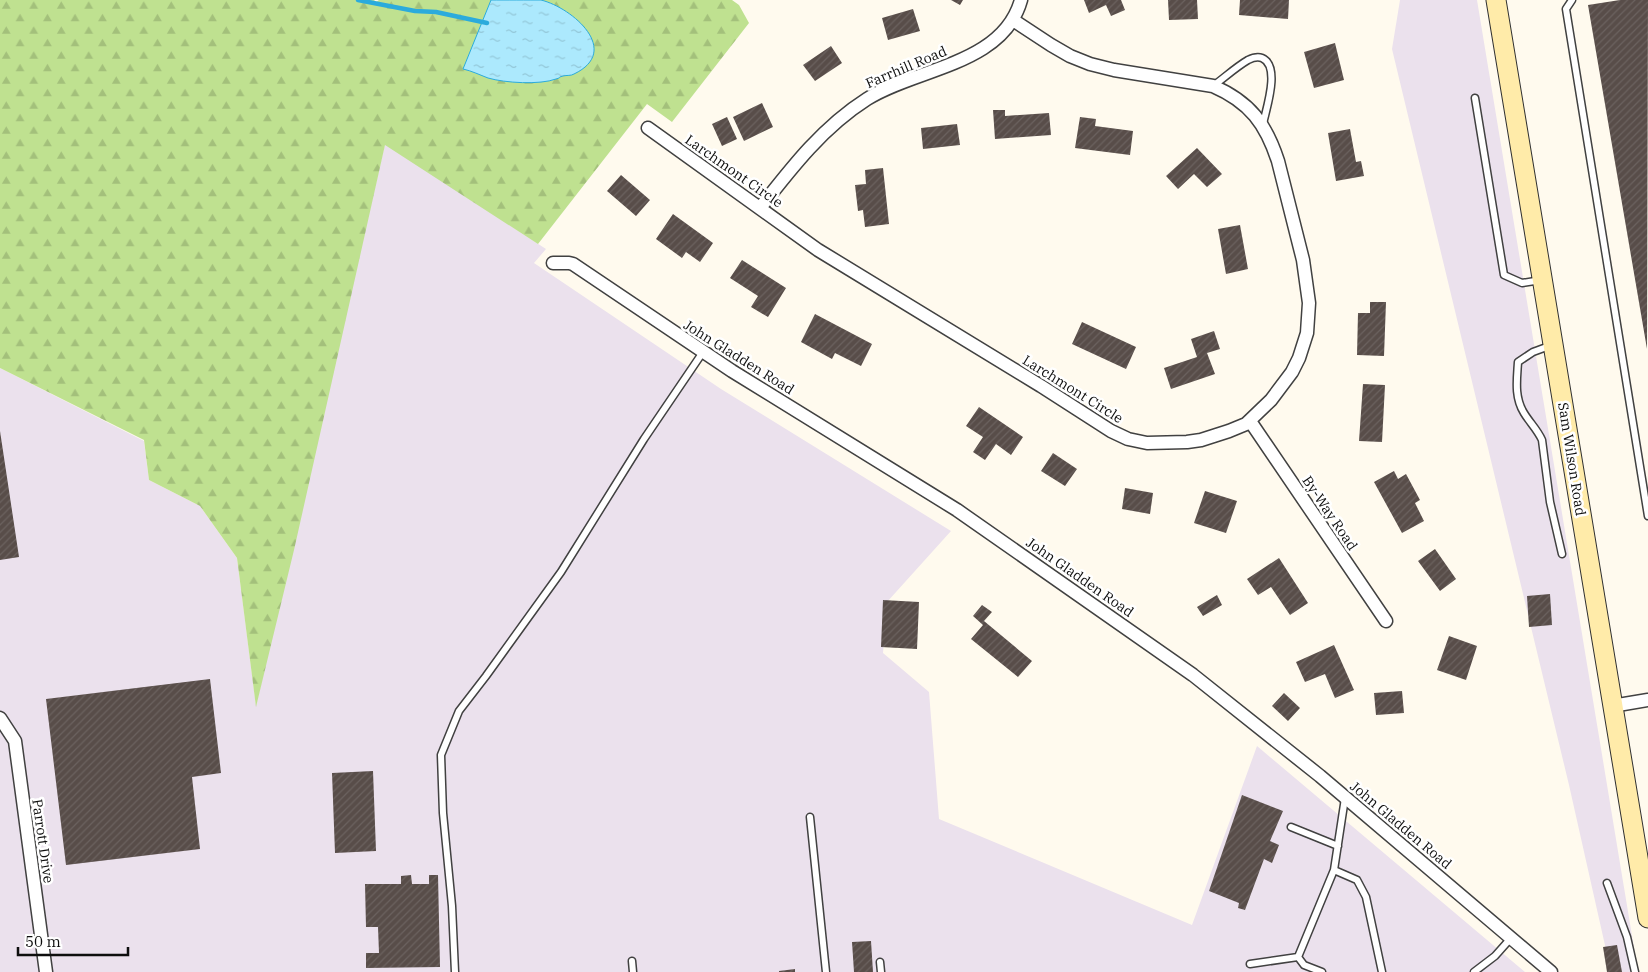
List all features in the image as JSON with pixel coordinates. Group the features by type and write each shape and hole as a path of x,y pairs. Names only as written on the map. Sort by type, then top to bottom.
{"street":[{"name":"Farrhill Road","path":"760,208 799,158 830,126 879,92 980,50 996,39 1013,20 1021,0"},
{"name":"Sam Wilson Road","path":"1496,0 1648,918"},
{"name":"Larchmont Circle","path":"648,128 818,250 1111,431 1128,439 1147,443 1187,442 1229,431 1250,421 1272,400 1292,372 1299,358 1307,333 1309,303 1299,244 1278,161 1263,124 1242,102 1228,92 1213,86 1114,70 1090,64 1070,56 1013,20"},
{"name":"John Gladden Road","path":"553,263 573,264 703,352 957,510 1193,675 1262,728 1345,796 1551,972"},
{"name":"By-Way Road","path":"1250,421 1386,621"},
{"path":"1612,706 1648,700"},
{"name":"Parrott Drive","path":"0,718 15,741 46,972"}],"lane":[{"path":"1572,0 1566,9 1648,516"},
{"path":"1213,86 1249,60 1258,57 1266,60 1270,65 1272,74 1263,124"},
{"path":"1475,98 1504,274 1522,282 1543,280"},
{"path":"1553,345 1533,352 1518,362 1516,391 1523,412 1538,430 1542,440 1550,502 1562,554"},
{"path":"455,972 452,906 443,813 441,755 458,711 486,676 561,572 644,439 703,352"},
{"path":"1298,957 1334,870 1345,796"},
{"path":"810,817 826,972"},
{"path":"1291,828 1338,846"},
{"path":"1334,870 1356,880 1366,897 1382,972"},
{"path":"1607,883 1627,937 1635,972"},
{"path":"1474,972 1495,956 1511,938"},
{"path":"1250,964 1298,957"},
{"path":"1298,957 1304,965 1322,972"},
{"path":"632,961 633,972"},
{"path":"880,962 881,972"}],"shaded area":[{"path":"1400,0 1477,0 1638,972 1611,972 1569,785 1392,49"},
{"path":"385,144 546,249 534,263 721,389 951,531 887,602 883,653 929,692 939,819 1192,925 1257,746 1525,972 0,972 0,368 144,441 149,480 200,506 237,558 256,706"}],"green space":[{"path":"0,0 374,0 376,2 379,0 732,0 739,5 749,23 672,122 647,104 538,244 385,145 294,550 256,707 237,558 200,506 149,480 144,440 0,368"}],"water":[{"path":"491,0 541,0 566,12 588,31 593,43 594,54 588,65 573,75 532,83 495,80 463,69"}],"building":[{"path":"951,0 963,0 960,5"},
{"path":"1084,0 1121,0 1125,10 1111,16 1106,5 1089,13"},
{"path":"1168,0 1197,0 1198,19 1169,20"},
{"path":"1240,0 1289,0 1288,19 1239,15"},
{"path":"1620,0 1648,0 1647,349 1588,5"},
{"path":"913,9 920,31 888,40 882,18"},
{"path":"1335,43 1344,80 1314,88 1304,52"},
{"path":"831,46 842,63 815,81 803,65"},
{"path":"762,103 773,127 744,141 733,117"},
{"path":"993,110 1005,110 1005,116 1049,113 1051,135 995,139"},
{"path":"727,117 737,139 722,146 712,124"},
{"path":"1080,117 1096,119 1095,126 1133,131 1130,155 1075,148"},
{"path":"957,124 960,145 923,149 921,128"},
{"path":"1350,129 1356,162 1361,161 1364,176 1336,181 1328,133"},
{"path":"1197,148 1222,174 1207,187 1194,174 1178,189 1166,176"},
{"path":"883,168 889,224 865,227 863,210 858,211 855,185 866,184 865,170"},
{"path":"621,175 650,200 636,216 607,191"},
{"path":"673,214 713,243 700,262 686,252 682,258 656,239"},
{"path":"1240,225 1248,269 1226,274 1218,229"},
{"path":"742,260 786,288 768,317 751,307 758,296 730,278"},
{"path":"1370,302 1386,302 1384,356 1357,355 1358,313 1370,313"},
{"path":"815,314 872,344 861,366 835,353 832,359 801,342"},
{"path":"1082,322 1136,347 1126,369 1072,344"},
{"path":"1214,331 1220,349 1207,353 1215,374 1171,389 1164,368 1197,357 1191,339"},
{"path":"1363,384 1385,385 1382,442 1359,441"},
{"path":"979,407 1023,437 1011,455 996,444 985,460 973,452 983,437 966,426"},
{"path":"0,431 19,557 0,560"},
{"path":"1053,453 1077,469 1065,486 1041,471"},
{"path":"1394,471 1398,479 1406,474 1420,500 1415,503 1424,521 1402,533 1374,482"},
{"path":"1125,488 1153,493 1150,514 1122,509"},
{"path":"1205,491 1237,501 1226,533 1194,523"},
{"path":"1435,549 1456,579 1440,591 1418,561"},
{"path":"1279,558 1308,603 1290,615 1271,587 1258,595 1247,579"},
{"path":"1550,594 1552,625 1529,627 1527,596"},
{"path":"1217,595 1222,605 1203,616 1197,607"},
{"path":"883,600 919,602 917,649 881,647"},
{"path":"982,605 992,612 984,621 1032,661 1018,677 971,639 983,625 973,616"},
{"path":"1449,636 1477,646 1466,680 1437,670"},
{"path":"1334,645 1354,690 1335,698 1325,674 1305,682 1296,662"},
{"path":"210,679 221,773 192,777 200,849 66,865 46,699"},
{"path":"1402,691 1404,713 1376,715 1374,693"},
{"path":"1284,693 1300,708 1288,721 1272,706"},
{"path":"373,771 376,851 335,853 332,773"},
{"path":"1242,795 1283,811 1270,841 1279,845 1272,863 1264,859 1245,910 1238,908 1239,903 1209,891"},
{"path":"411,875 412,884 429,884 429,875 438,875 440,967 366,968 366,953 379,953 378,927 366,927 365,884 401,884 401,876"},
{"path":"871,941 873,972 854,972 852,942"},
{"path":"1617,945 1622,972 1607,972 1603,947"},
{"path":"795,969 795,972 779,972 779,971"}],"waterway":[{"path":"358,0 415,11 436,12 487,23"}]}
